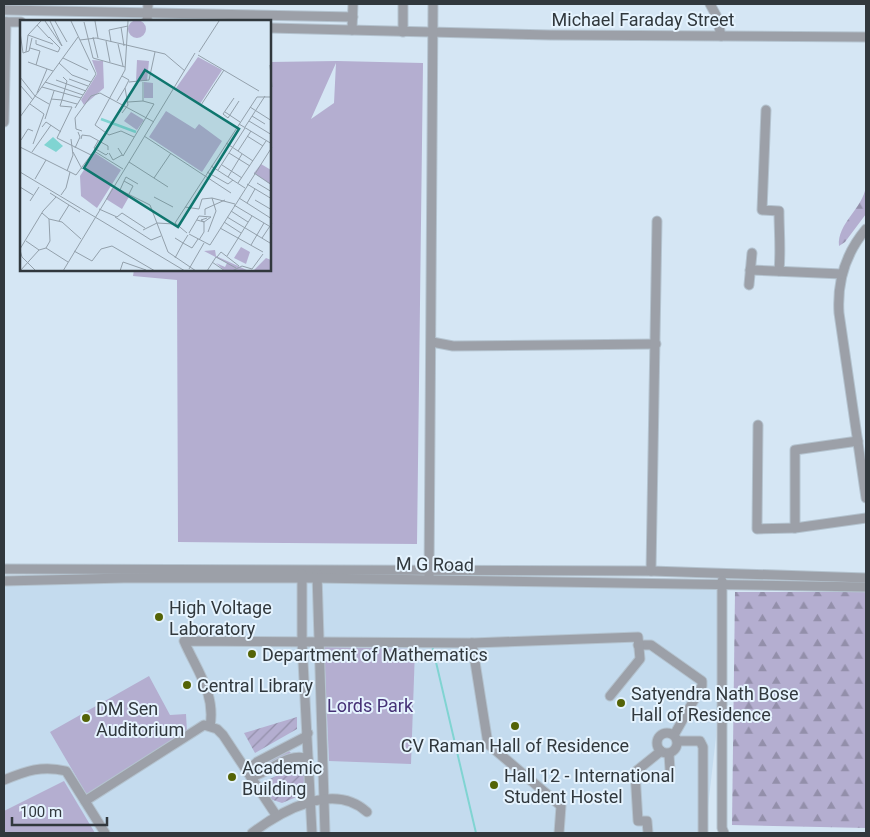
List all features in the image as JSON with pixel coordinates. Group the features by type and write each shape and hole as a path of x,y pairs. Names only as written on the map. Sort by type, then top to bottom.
{"street":[{"path":"352,4 352,30"},
{"path":"403,32 404,4"},
{"path":"434,4 432,32 432,342 429,576 651,571 866,578"},
{"path":"710,4 717,17 721,36"},
{"path":"4,10 352,17"},
{"path":"4,122 5,22 20,22"},
{"name":"Michael Faraday Street","path":"271,28 403,32 866,37"},
{"path":"766,110 762,210 779,211 778,240 782,246 779,271"},
{"path":"651,571 657,221"},
{"path":"866,229 860,236 842,274 838,291 839,313 866,498"},
{"path":"749,286 752,253"},
{"path":"750,270 842,274"},
{"path":"432,342 453,346 656,344"},
{"path":"758,425 757,529 795,528 866,518"},
{"path":"795,528 795,450 858,441"},
{"path":"4,570 302,574 302,642 312,829 318,833"},
{"path":"722,573 722,828 724,833"},
{"path":"317,574 326,833"},
{"name":"M G Road","path":"4,580 317,574 722,586 866,587"},
{"path":"210,726 213,713 206,685 184,641 472,643 638,637 640,659 610,696"},
{"path":"472,643 488,744 561,806 562,833"},
{"path":"638,645 651,646 702,681 702,686 676,738 675,751 665,753 635,772 638,821 648,821 648,833"},
{"path":"85,801 204,725 210,726 223,735 276,815"},
{"path":"249,774 257,762 291,746 308,733"},
{"path":"670,770 665,753 657,744 659,738 668,733 676,738 700,741 703,747 703,833"},
{"path":"308,744 322,743"},
{"path":"308,744 323,757"},
{"path":"291,746 295,752 293,756"},
{"path":"249,774 262,774 293,756 301,756 308,759"},
{"path":"4,780 34,768 51,767 66,772 105,833"},
{"path":"252,833 276,815 294,806 325,799 343,799 361,806 367,812"}],"shaded area":[{"path":"4,577 720,584 716,737 705,833 4,833"}],"green space":[{"path":"271,62 423,63 417,544 178,542 177,280 133,276 134,271 271,271","holes":["336,63 334,103 311,119"]},
{"path":"866,186 866,214 845,242 839,246 842,230 860,202"},
{"path":"735,592 866,592 866,828 732,825"},
{"name":"Lords Park","path":"324,647 415,649 411,764 329,761"},
{"path":"149,676 170,715 186,714 187,732 87,795 50,732"},
{"path":"297,717 297,729 255,753 244,733"},
{"path":"288,750 291,753 262,769 261,767"},
{"path":"294,767 303,767 305,778 299,796 282,803 267,798 260,784"},
{"path":"64,781 95,833 4,833 4,811"}],"waterway":[{"path":"432,645 476,833"}],"place":[{"name":"High Voltage Laboratory","path":"159,617"},
{"name":"Department of Mathematics","path":"252,654"},
{"name":"Central Library","path":"187,685"},
{"name":"Satyendra Nath Bose Hall of Residence","path":"621,703"},
{"name":"DM Sen Auditorium","path":"86,718"},
{"name":"CV Raman Hall of Residence","path":"515,726"},
{"name":"Academic Building","path":"232,777"},
{"name":"Hall 12 - International Student Hostel","path":"494,785"}]}
